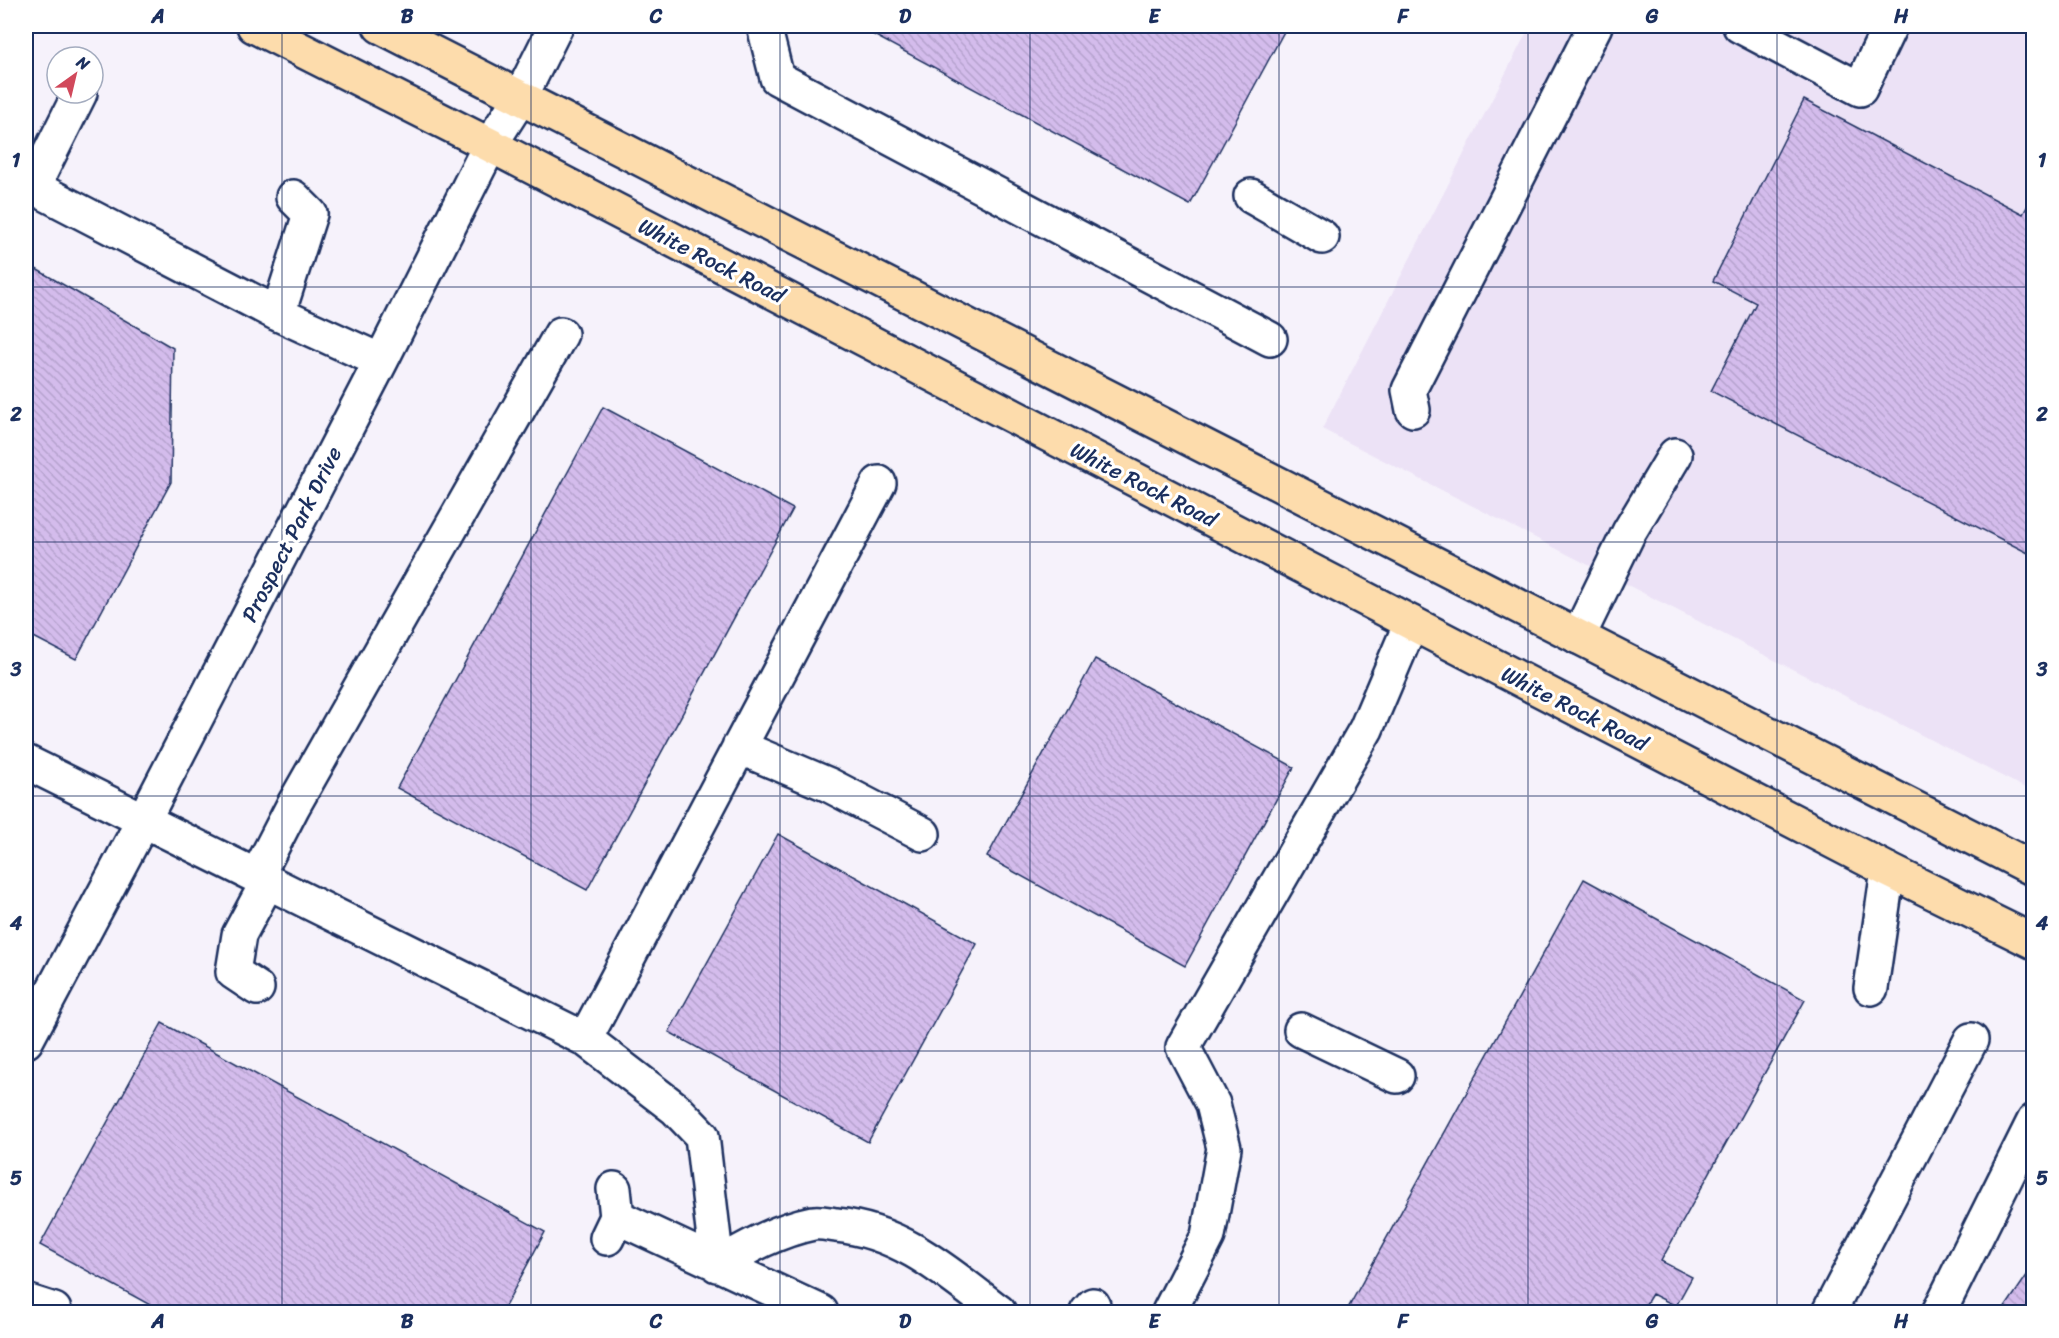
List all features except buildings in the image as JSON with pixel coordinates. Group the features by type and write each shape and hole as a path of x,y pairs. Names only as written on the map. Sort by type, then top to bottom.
{"main road":[{"name":"White Rock Road","path":"254,26 490,145 1888,870 2034,942"},
{"path":"380,26 2034,869"}],"street":[{"name":"Prospect Park Drive","path":"26,1041 144,819 490,145 520,98 556,26"},
{"path":"764,26 777,78 1270,339"},
{"path":"1413,410 1409,390 1595,26"},
{"path":"1740,26 1860,89 1890,26"},
{"path":"74,105 33,187 278,314 381,361"},
{"path":"1251,196 1322,237"},
{"path":"278,314 310,214 293,197"},
{"path":"257,988 233,972 239,935 293,806 561,334"},
{"path":"1578,637 1629,532 1675,455"},
{"path":"585,1039 879,483"},
{"path":"1169,1312 1208,1236 1224,1148 1213,1104 1183,1047 1366,729 1411,623"},
{"path":"740,747 829,785 923,834"},
{"path":"26,762 585,1039 676,1109 702,1136 717,1265"},
{"path":"1871,988 1888,870"},
{"path":"1301,1030 1398,1076"},
{"path":"1829,1312 1971,1040"},
{"path":"1939,1312 2034,1121"},
{"path":"613,1215 821,1312"},
{"path":"717,1265 767,1236 815,1223 852,1226 896,1240 935,1263 999,1312"}],"shaded area":[{"path":"1530,26 2033,26 2033,792 1322,429"}]}
